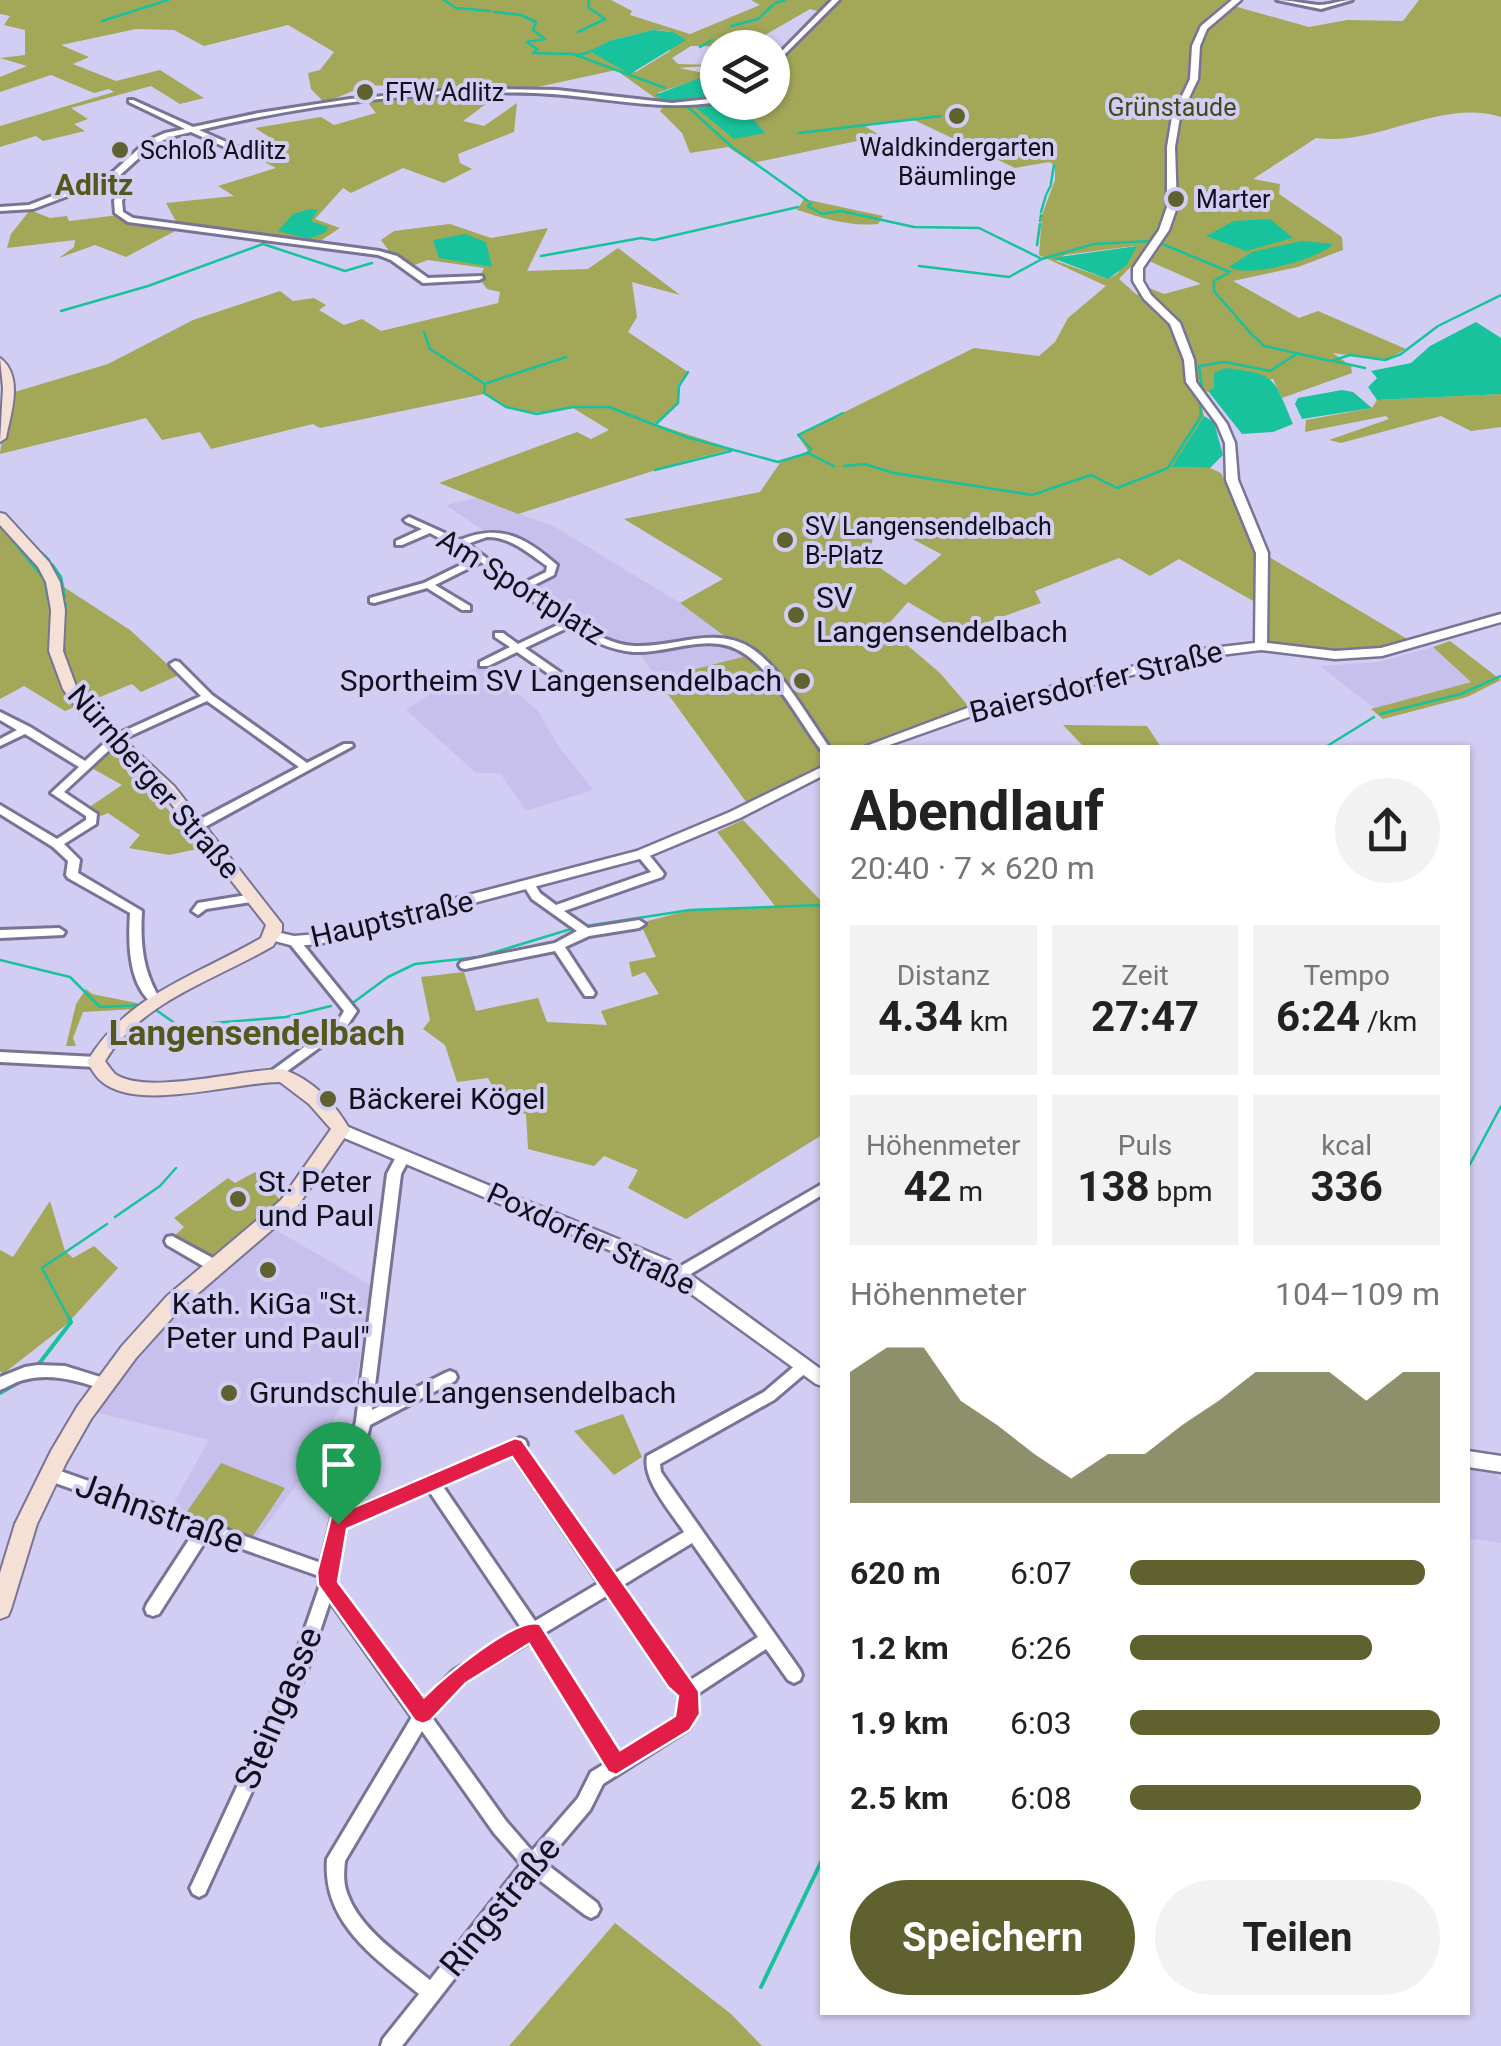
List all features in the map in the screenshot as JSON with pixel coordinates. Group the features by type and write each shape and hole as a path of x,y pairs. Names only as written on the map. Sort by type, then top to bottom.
{"main road":[{"path":"0,362 8,381 0,438"},
{"name":"Nürnberger Straße","path":"0,517 53,582 58,610 56,651 63,676 89,714 157,776 198,826 271,917 272,936"},
{"name":"Hauptstraße","path":"96,1062 114,1037 156,1002 258,948 272,936"},
{"path":"0,1609 26,1524 49,1474 106,1384 174,1302 288,1205 341,1130 336,1120 291,1080 275,1075 179,1089 112,1080 96,1062"}],"street":[{"path":"790,47 836,0"},
{"path":"1236,0 1204,28 1196,46 1191,90 1176,117 1171,147 1172,207 1164,230 1138,268 1138,282 1147,298 1175,323 1189,360 1192,382 1222,424 1230,443 1232,480 1262,554 1261,646"},
{"path":"1282,0 1344,12"},
{"path":"1306,19 1325,7 1349,0"},
{"path":"0,210 30,206 122,171 150,143 186,130 398,95 538,91 670,106 700,102"},
{"path":"131,101 169,116 186,130 201,132 250,156"},
{"path":"92,183 126,184 117,206 119,213 130,220 268,236 394,258 426,280 479,278"},
{"name":"Am Sportplatz","path":"408,520 460,544 602,640 632,649 654,650 697,640 739,646 758,660 823,745"},
{"path":"399,544 430,530"},
{"path":"460,544 484,532 502,533 552,564 551,573 521,588"},
{"path":"374,600 428,585 480,559"},
{"path":"428,585 466,608"},
{"name":"Baiersdorfer Straße","path":"876,745 975,710 1204,653 1261,646 1358,654 1382,652 1501,618"},
{"path":"484,664 572,622"},
{"path":"499,635 560,677"},
{"path":"176,664 208,697 307,768"},
{"path":"57,844 92,821 92,814 57,793 84,766 115,739 208,697"},
{"path":"0,715 84,766"},
{"path":"0,743 26,729"},
{"path":"198,826 348,746"},
{"name":"Hauptstraße","path":"272,936 294,941 319,939 642,854 734,815 820,772"},
{"path":"0,809 57,844 74,860 72,875 136,912 138,964 147,992 156,1002"},
{"path":"554,910 658,874 642,854"},
{"path":"530,886 554,910 586,932"},
{"path":"198,911 202,906 253,898"},
{"path":"465,965 558,946 586,932 639,924"},
{"path":"0,934 59,932"},
{"path":"275,1075 341,1026 351,1012 294,941"},
{"path":"558,946 589,993"},
{"path":"0,1057 96,1062"},
{"name":"Poxdorfer Straße","path":"341,1130 679,1274 820,1378"},
{"name":"Steingasse","path":"199,1888 298,1674 328,1578 363,1421 394,1174 403,1157"},
{"path":"679,1274 820,1190"},
{"path":"172,1241 215,1266"},
{"path":"794,1675 654,1474 652,1461 769,1396 803,1367"},
{"path":"0,1384 29,1371 53,1370 106,1384"},
{"path":"363,1421 450,1377"},
{"path":"338,1524 518,1445 676,1680 688,1691 768,1639"},
{"path":"1470,1459 1501,1464"},
{"name":"Jahnstraße","path":"49,1474 328,1578"},
{"path":"432,1483 616,1764"},
{"path":"152,1609 204,1529"},
{"name":"Ringstraße","path":"430,1992 376,1946 340,1902 331,1878 336,1858 423,1714 459,1676 694,1534"},
{"path":"328,1578 500,1827 532,1864 591,1909"},
{"name":"Ringstraße","path":"390,2046 532,1864 570,1822 589,1796 590,1786 616,1764 682,1723 689,1714 688,1691"}],"shaded area":[{"path":"653,30 673,32 686,40 630,74 589,51 612,40"},
{"path":"700,78 700,100 668,103 655,95"},
{"path":"711,120 754,120 765,133 734,139"},
{"path":"318,210 311,221 328,227 326,232 309,239 278,231 293,214"},
{"path":"1270,219 1293,238 1246,251 1206,236 1234,221"},
{"path":"465,234 486,242 492,267 439,258 433,240"},
{"path":"1302,241 1333,244 1313,256 1282,266 1251,271 1229,267 1252,252"},
{"path":"1137,246 1127,265 1108,279 1052,258"},
{"path":"1476,322 1501,338 1501,394 1377,400 1368,387 1377,378 1371,371 1411,363 1430,346"},
{"path":"1225,368 1265,376 1277,388 1293,424 1273,432 1242,434 1208,391 1214,388 1214,373"},
{"path":"1342,390 1353,392 1372,408 1302,419 1295,404 1298,398"},
{"path":"1204,416 1214,422 1223,455 1210,468 1172,467"},
{"path":"476,498 555,527 680,603 751,655 657,679 638,651 610,644 522,588 553,572 552,565 499,532 484,531 446,505"},
{"path":"1433,647 1472,682 1374,708 1320,666 1378,662"},
{"path":"485,664 538,711 557,744 593,790 526,811 500,773 476,773 406,710 457,676"},
{"name":"Grundschule Langensendelbach","path":"276,1230 372,1286 357,1375 307,1471 254,1541 169,1511 209,1440 95,1412 152,1341 211,1283"},
{"path":"1470,1460 1487,1463 1501,1480 1501,1543 1470,1538"}],"green space":[{"name":"Grünstaude","path":"0,0 611,0 632,11 630,15 690,34 760,5 751,0 1227,0 1237,2 1234,6 1309,27 1347,20 1403,21 1419,0 1501,0 1501,117 1455,114 1362,136 1316,138 1253,179 1280,184 1279,194 1342,237 1343,250 1298,267 1233,281 1299,318 1318,311 1406,349 1385,360 1333,353 1351,366 1352,373 1282,398 1273,379 1199,393 1204,416 1173,467 1210,468 1221,473 1259,551 1414,643 1336,651 1259,644 1262,606 1179,559 1150,576 1119,558 1035,591 1041,603 959,632 908,602 886,627 940,673 971,709 864,745 820,745 820,767 747,803 657,679 750,655 680,603 723,579 624,519 760,492 780,463 808,451 798,435 974,348 1039,356 1055,342 1068,318 1106,286 1039,255 1042,215 1055,180 1055,165 1049,162 1015,168 914,120 863,125 881,136 752,163 728,147 690,153 682,133 660,111 665,105 616,70 524,90 411,93 409,87 368,85 321,104 322,100 311,89 308,73 320,70 334,52 288,25 204,46 174,30 136,29 61,45 89,57 73,64 116,81 160,70 204,98 180,104 151,86 71,108 88,119 74,124 85,131 43,141 36,136 0,147 0,126 114,92 109,89 94,93 51,75 0,92 0,77 27,66 0,58 25,55 25,30 4,25 10,16 0,14","holes":["653,30 669,31 670,51 636,72 590,52 612,40","1134,246 1118,273 1108,279 1056,261 1065,255","1140,257 1201,284 1164,294 1144,286 1137,295 1119,279","878,521 941,554 941,555 905,585 867,559"]},
{"path":"502,92 463,121 484,126 517,103 514,132 458,154 460,163 472,169 444,183 403,168 351,193 343,188 315,219 340,228 317,243 177,230 126,257 95,245 59,258 74,247 75,240 7,248 11,234 30,210 50,218 67,216 69,221 119,215 178,225 166,203 234,196 218,186 276,168 242,150 274,140 255,128 321,117 334,125 376,113 365,99"},
{"path":"804,199 883,216 878,224 837,221 797,210"},
{"path":"450,224 491,238 548,228 527,271 588,269 618,248 680,295 632,282 637,317 628,332 688,372 678,385 678,403 655,424 733,449 518,514 439,483 577,432 591,439 609,430 573,408 527,412 484,394 320,428 313,424 211,449 200,432 162,440 146,418 0,454 8,394 108,364 193,320 280,291 293,301 314,298 326,305 319,310 344,325 362,319 381,331 498,303 500,292 487,289 479,278 484,268 428,260 409,267 392,255 381,240 394,231"},
{"path":"1501,394 1501,427 1471,431 1441,416 1341,443 1329,440 1389,419 1386,416 1305,432 1306,420 1372,408 1377,400"},
{"path":"0,514 50,578 130,630 179,675 141,692 132,684 65,711 24,686 0,699"},
{"path":"1450,641 1501,680 1467,697 1383,719 1371,709 1471,682 1433,647"},
{"path":"1063,725 1147,726 1160,745 1082,745"},
{"path":"114,749 202,848 169,855 129,848 140,835 108,813 101,816 88,808 122,785 88,766"},
{"path":"743,820 820,900 820,1136 686,1219 628,1188 638,1170 604,1156 594,1166 528,1149 526,1114 505,1110 488,1078 457,1082 445,1045 423,1029 430,1020 421,977 464,972 476,1011 538,998 547,1022 607,1025 601,1011 659,994 645,972 632,977 629,962 656,957 640,923 694,909 775,906 717,832"},
{"path":"86,989 92,994 137,1003 136,1009 83,1012 73,1038 76,1046 66,1046 76,1004"},
{"path":"255,1172 281,1201 214,1260 173,1237 184,1227 174,1218 228,1178 235,1183"},
{"path":"50,1201 65,1251 73,1258 94,1246 118,1268 67,1324 3,1374 0,1250 13,1257"},
{"path":"623,1414 642,1457 614,1475 574,1431"},
{"path":"221,1463 285,1488 251,1539 186,1513"},
{"path":"615,1923 731,2014 762,2046 509,2046"}],"waterway":[{"path":"102,21 168,0"},
{"path":"444,0 456,8 490,11"},
{"path":"578,32 605,19 588,7 589,0"},
{"path":"775,3 785,0"},
{"path":"731,26 758,19 773,5"},
{"path":"494,12 521,15 536,22 533,30 545,39 527,42 537,49 533,53 573,54 665,88"},
{"path":"577,55 590,52"},
{"path":"688,107 732,147 808,201"},
{"path":"799,133 941,116"},
{"path":"1051,183 1054,165"},
{"path":"1047,193 1051,185"},
{"path":"1041,212 1046,195"},
{"path":"811,203 808,206 822,214 841,211 914,227 979,228 1042,259"},
{"path":"541,256 641,238 654,240 798,207"},
{"path":"1040,221 1041,215"},
{"path":"1037,245 1040,224"},
{"path":"1042,259 1094,244 1150,241"},
{"path":"1160,243 1230,272 1214,281 1214,291 1253,336"},
{"path":"61,311 148,286 263,244 345,271 372,263"},
{"path":"919,266 1009,277 1042,259"},
{"path":"1297,353 1331,361 1350,355 1385,360 1401,354 1438,326 1501,295"},
{"path":"424,332 430,349 485,384 484,393 506,407 537,414 573,407 609,407 686,437 778,462 808,453"},
{"path":"1255,337 1264,346 1297,353"},
{"path":"1210,399 1202,388 1199,366 1225,362 1270,371 1297,353"},
{"path":"487,383 566,357"},
{"path":"1333,361 1365,368"},
{"path":"657,423 678,403 679,386 688,372"},
{"path":"844,466 864,464 894,473 1032,495 1091,475 1117,488 1168,468 1201,416 1200,405"},
{"path":"808,453 811,449 798,435 843,413"},
{"path":"655,470 731,451"},
{"path":"808,453 834,466"},
{"path":"0,525 44,579 49,603"},
{"path":"42,553 49,560"},
{"path":"52,564 61,577 65,597"},
{"path":"65,617 66,604"},
{"path":"64,635 65,657"},
{"path":"1380,714 1461,694 1501,676"},
{"path":"74,683 88,700"},
{"path":"1329,745 1374,717"},
{"path":"586,926 690,910 820,905"},
{"path":"354,1002 388,977 415,964 479,957 571,929"},
{"path":"0,960 70,977 100,1007 142,1005"},
{"path":"156,1010 190,1034 213,1023 286,1017 331,1006"},
{"path":"1470,1164 1501,1106"},
{"path":"115,1217 160,1186 176,1168"},
{"path":"70,1320 42,1268 107,1224"},
{"path":"38,1365 70,1320"},
{"path":"0,1393 25,1379"},
{"path":"761,1987 820,1864"}],"place":[{"name":"FFW Adlitz","path":"365,92"},
{"name":"Waldkindergarten Bäumlinge","path":"957,116"},
{"name":"Schloß Adlitz","path":"120,150"},
{"name":"Marter","path":"1176,199"},
{"name":"SV Langensendelbach B-Platz","path":"785,540"},
{"name":"SV Langensendelbach","path":"796,615"},
{"name":"Sportheim SV Langensendelbach","path":"802,681"},
{"name":"Bäckerei Kögel","path":"328,1099"},
{"name":"St. Peter und Paul","path":"238,1199"},
{"name":"Kath. KiGa \"St. Peter und Paul\"","path":"268,1270"},
{"name":"Grundschule Langensendelbach","path":"229,1393"}],"district":[{"name":"Adlitz","path":"94,185"},
{"name":"Langensendelbach","path":"257,1033"}],"route":[{"path":"515,1446 676,1680 688,1691 689,1714 682,1723 616,1764 532,1631 459,1676 423,1714 328,1585 327,1572 338,1524 515,1446"}]}
